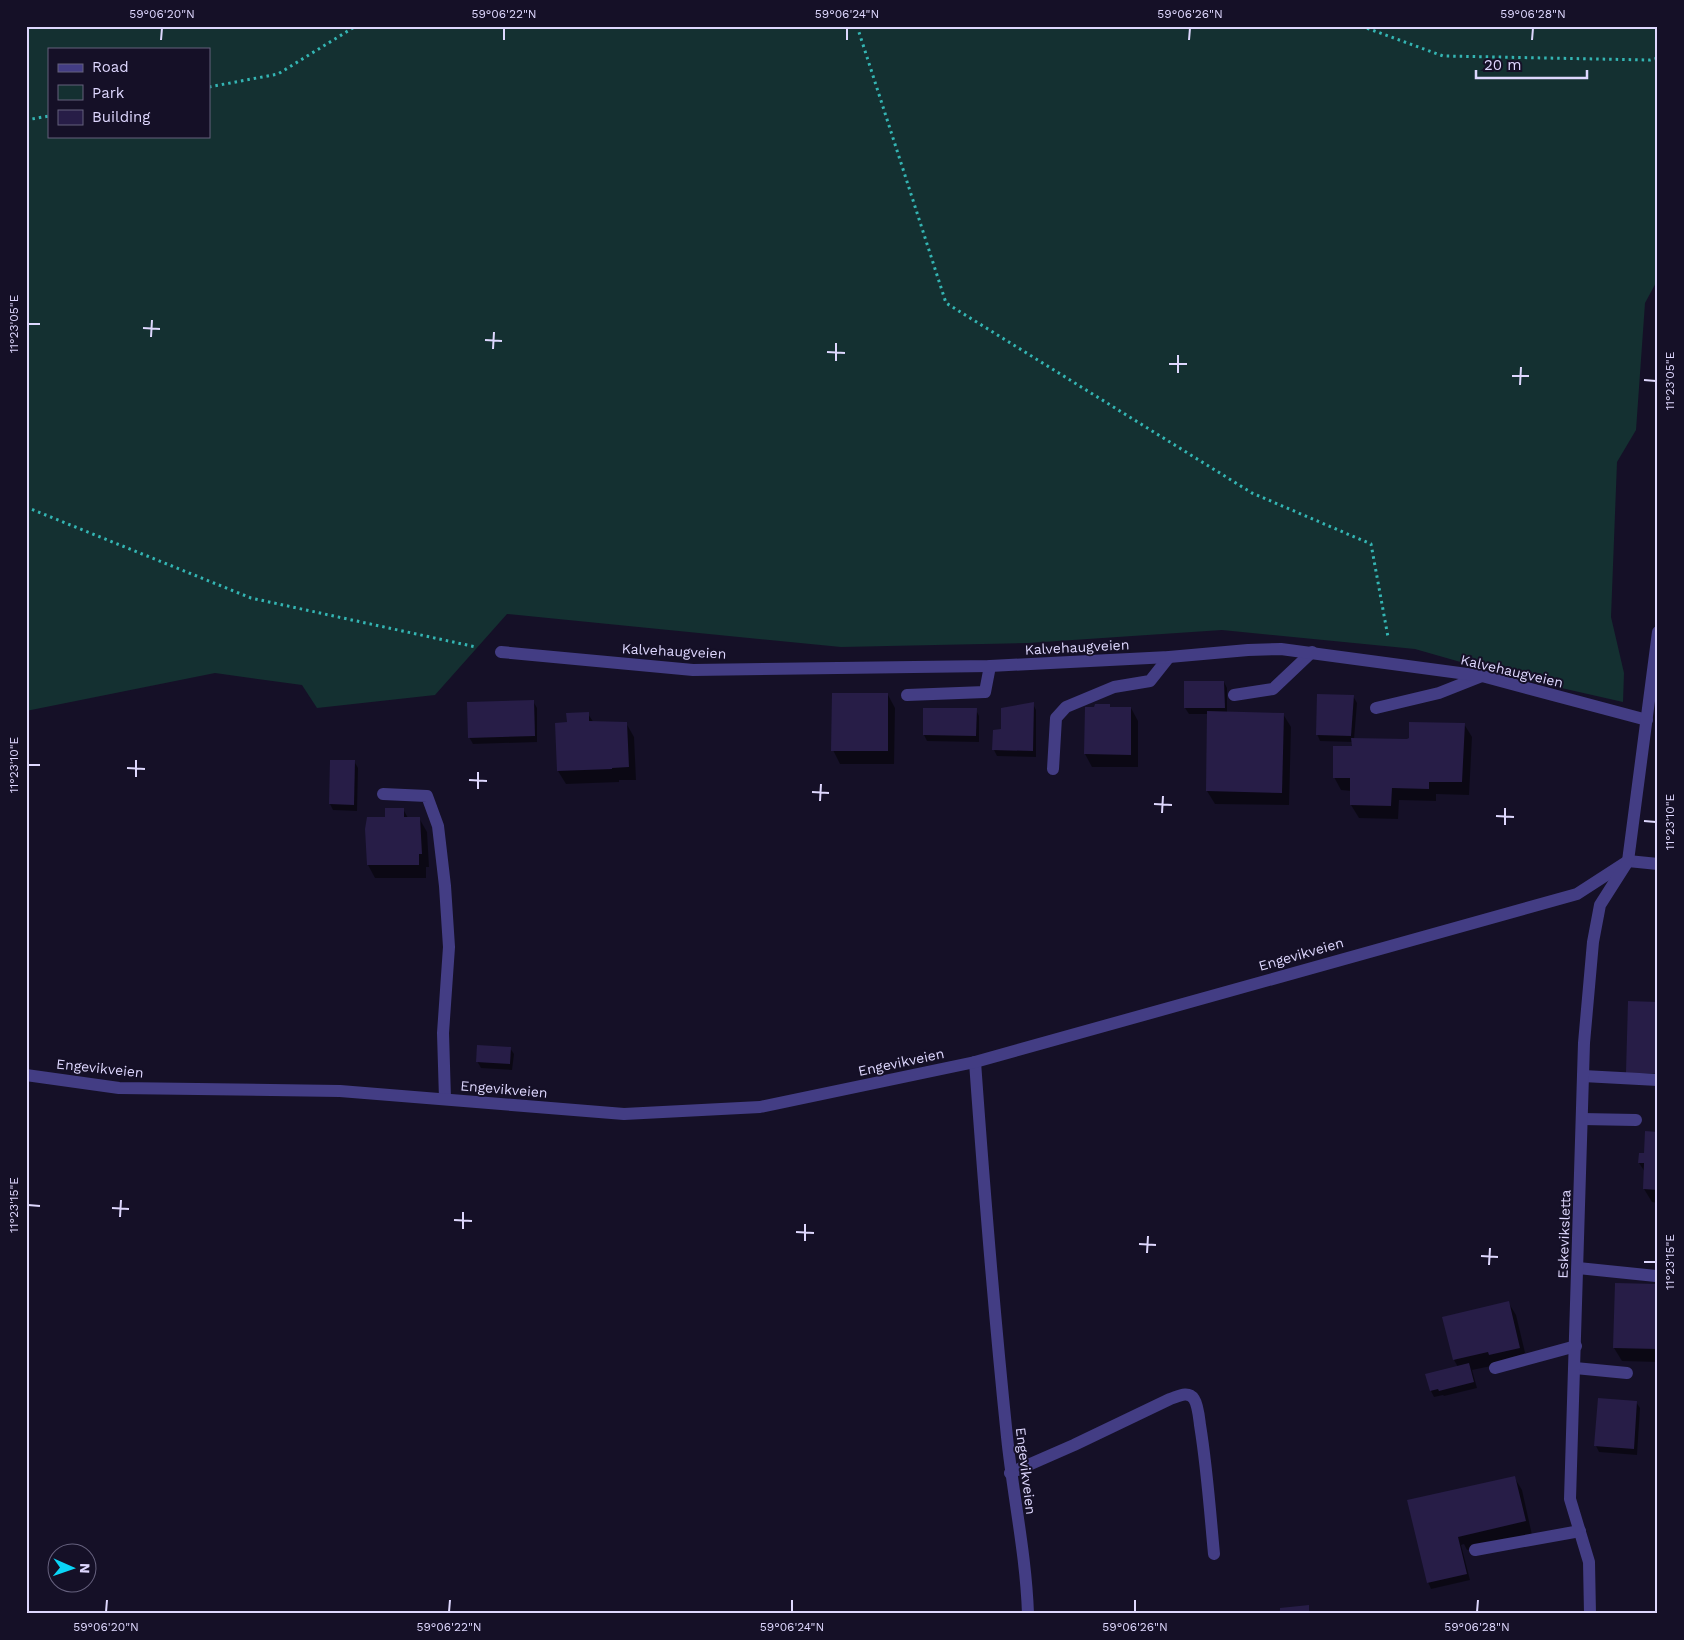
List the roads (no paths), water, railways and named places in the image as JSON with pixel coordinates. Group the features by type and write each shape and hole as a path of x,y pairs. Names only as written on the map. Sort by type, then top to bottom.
{"street":[{"path":"1658,632 1628,862 1658,864"},
{"name":"Kalvehaugveien","path":"501,652 693,670 990,666 1169,657 1248,650 1281,650 1312,652 1482,676 1647,720"},
{"path":"1234,695 1273,688 1312,652"},
{"path":"1054,769 1056,718 1066,707 1114,687 1150,681 1169,657"},
{"path":"907,695 985,692 990,666"},
{"path":"1376,708 1439,693 1482,676"},
{"path":"383,794 427,796 438,826 445,886 449,947 443,1033 445,1099"},
{"name":"Engevikveien","path":"26,1075 119,1088 340,1091 624,1114 760,1107 975,1062 1576,894 1628,862"},
{"name":"Eskeviksletta","path":"1590,1614 1589,1562 1570,1499 1584,1043 1593,942 1600,905 1628,862"},
{"name":"Engevikveien","path":"975,1062 994,1311 1010,1473 1027,1590 1028,1614"},
{"path":"1583,1076 1658,1080"},
{"path":"1582,1119 1636,1120"},
{"path":"1578,1268 1656,1276"},
{"path":"1495,1368 1576,1346"},
{"path":"1575,1368 1627,1373"},
{"path":"1010,1473 1184,1394 1191,1396 1194,1399 1198,1414 1206,1459 1214,1554"},
{"path":"1475,1550 1580,1532"}]}
